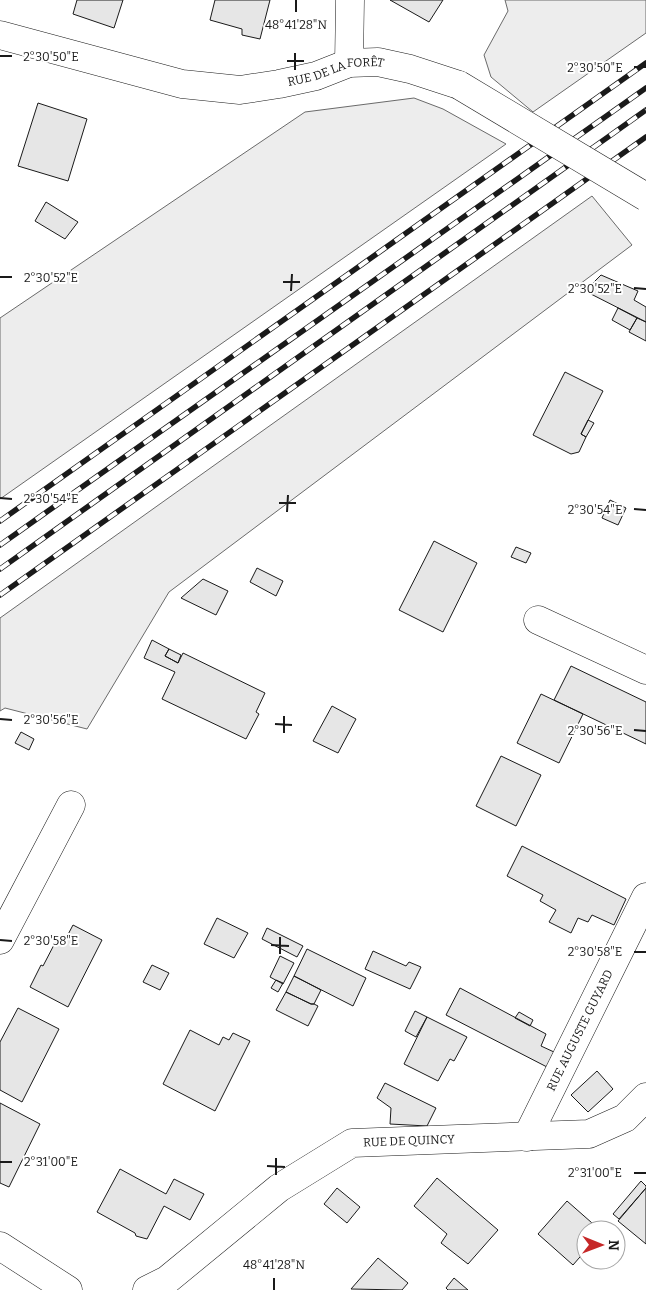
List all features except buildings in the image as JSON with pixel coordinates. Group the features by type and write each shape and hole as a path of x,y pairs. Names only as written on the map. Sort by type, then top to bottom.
{"street":[{"path":"349,64 350,0"},
{"name":"RUE DE LA FORÊT","path":"0,34 182,84 240,90 316,76 349,64 378,62 410,69 459,85 646,197"},
{"path":"538,620 646,670"},
{"path":"0,940 71,805"},
{"name":"RUE AUGUSTE GUYARD","path":"527,1137 646,897"},
{"name":"RUE DE QUINCY","path":"147,1290 167,1280 279,1188 352,1143 589,1134 625,1118 646,1097"},
{"path":"0,1246 68,1290"}],"shaded area":[{"path":"505,0 646,0 646,33 533,112 491,77 484,55 508,11"},
{"path":"414,98 443,109 506,144 0,499 0,318 305,112"},
{"path":"592,196 632,245 169,592 87,729 5,708 0,711 0,618"}],"railway":[{"path":"0,521 646,63"},
{"path":"0,545 646,88"},
{"path":"0,569 646,110"},
{"path":"0,595 646,137"}]}
